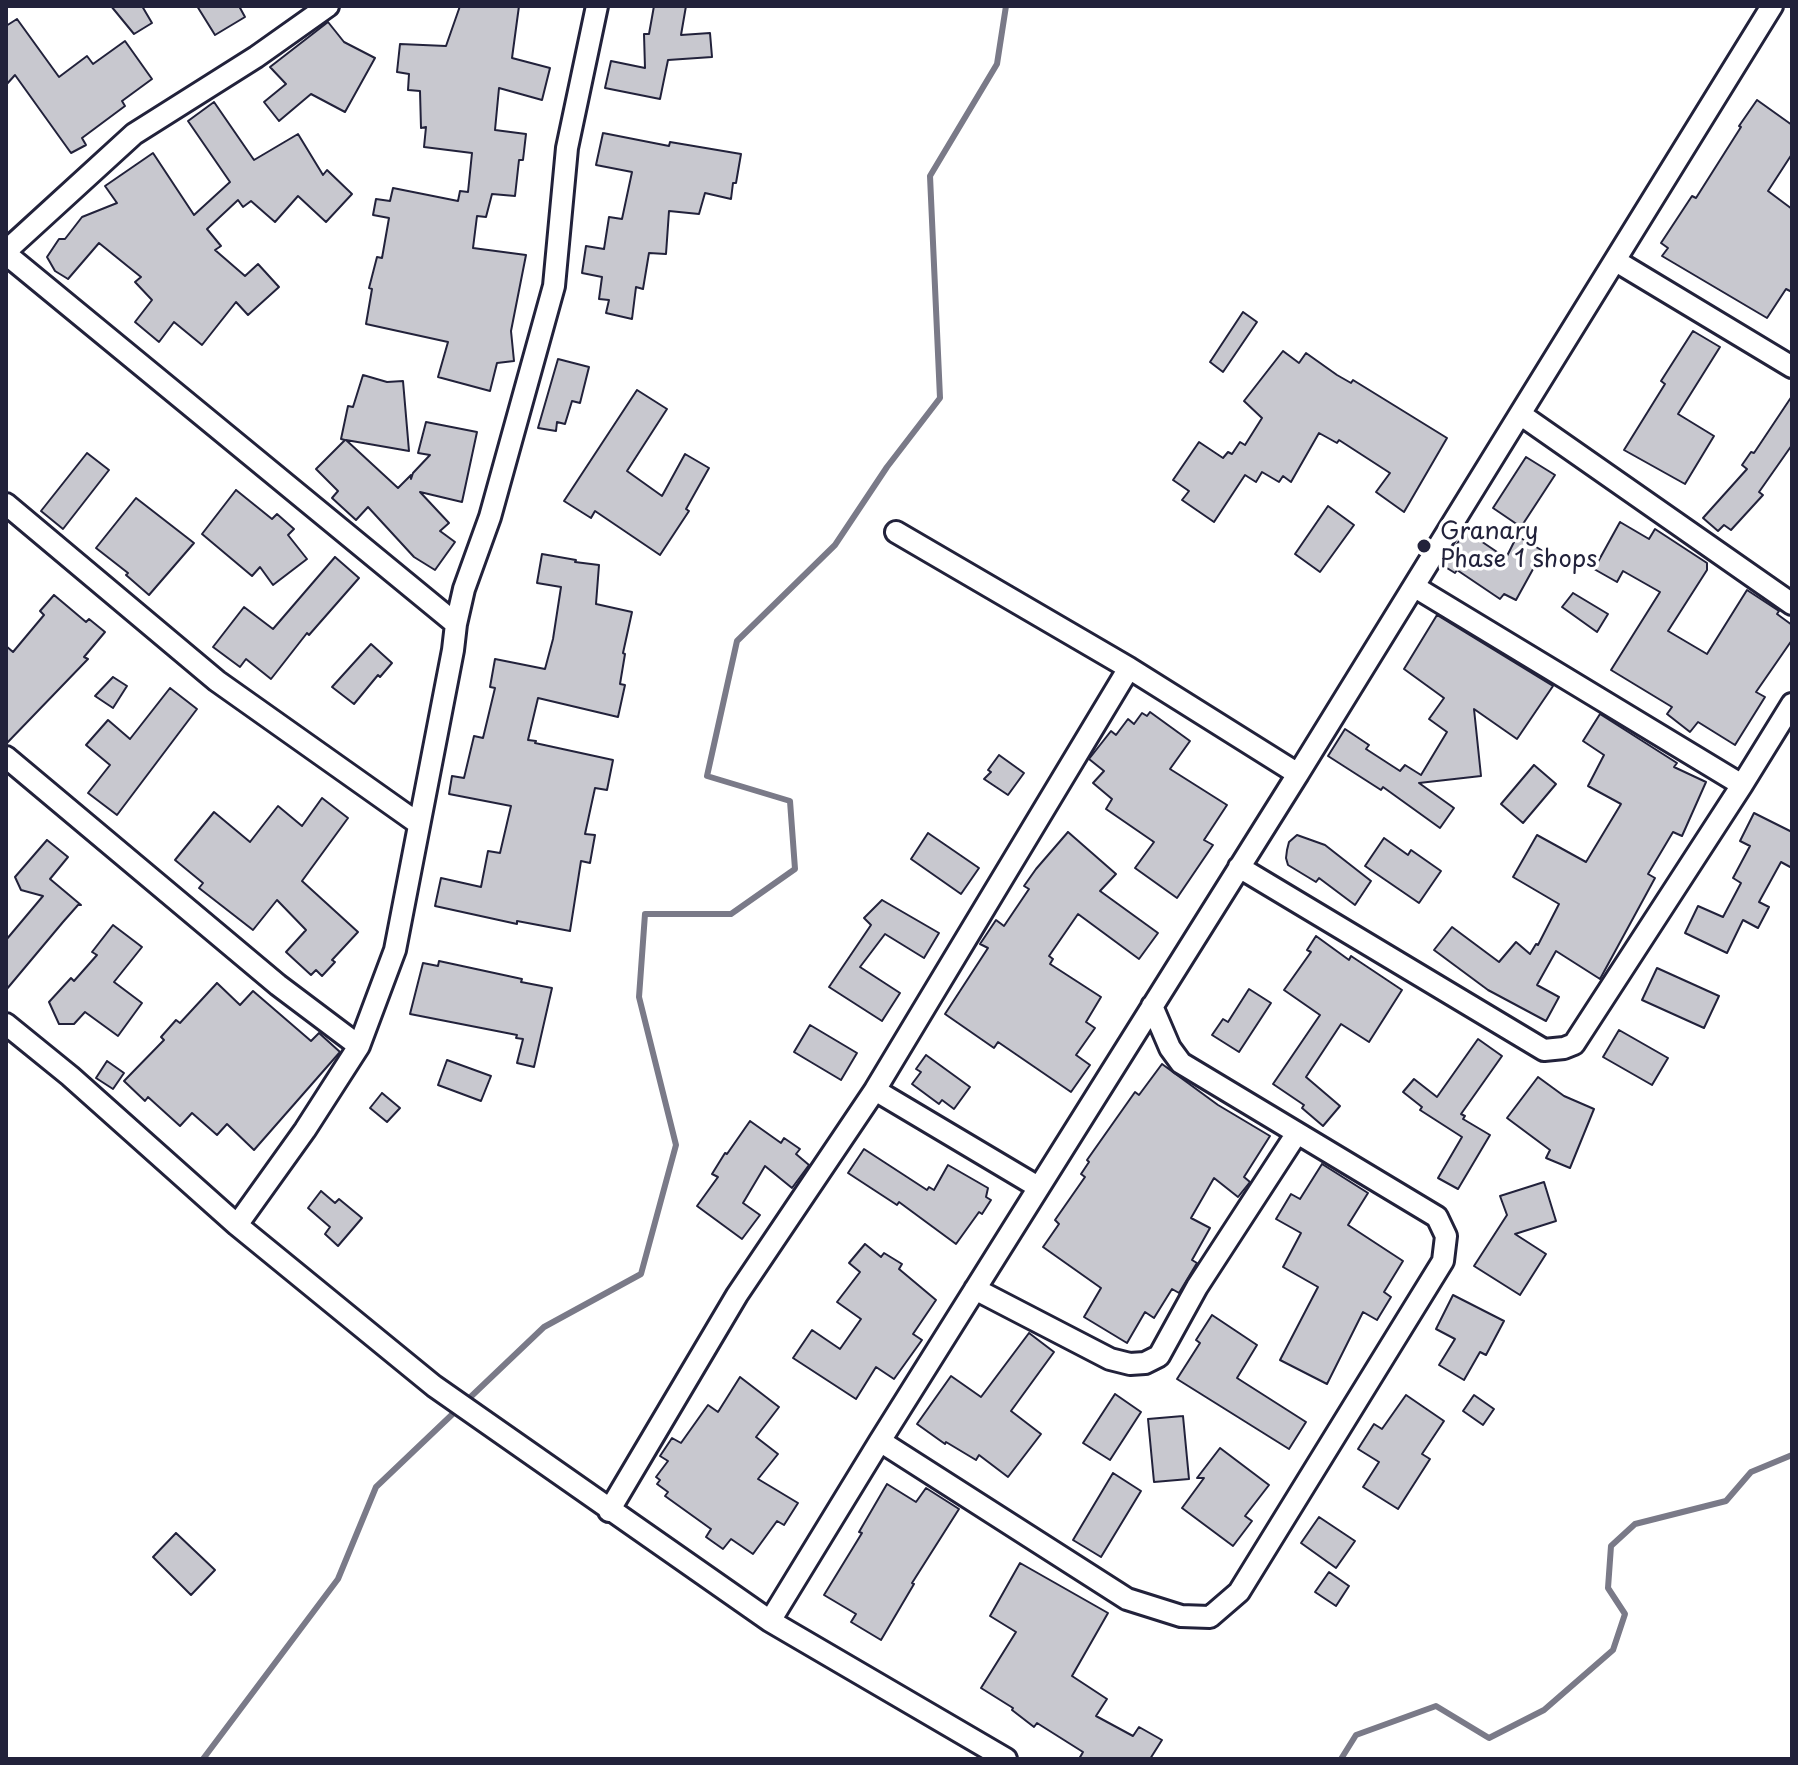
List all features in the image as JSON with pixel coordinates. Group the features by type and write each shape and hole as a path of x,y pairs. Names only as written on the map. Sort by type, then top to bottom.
{"street":[{"path":"328,6 256,57 134,134 6,252 456,624"},
{"path":"237,1225 305,1130 359,1046 395,950 464,589 490,517 554,286 567,148 597,6"},
{"path":"770,1621 1415,587 1772,6"},
{"path":"1616,261 1792,367"},
{"path":"1520,414 1792,604"},
{"path":"6,504 217,681 419,824"},
{"path":"896,532 1129,668 1298,774"},
{"path":"1415,587 1742,785"},
{"path":"609,1511 737,1295 875,1090 1129,668"},
{"path":"1239,867 1544,1050 1555,1050 1574,1044 1792,704"},
{"path":"6,757 278,985 359,1046"},
{"path":"880,1441 1127,1599 1181,1616 1210,1617 1239,1592 1443,1261 1446,1236 1437,1217 1181,1063 1170,1048 1152,1006"},
{"path":"6,1024 70,1076 237,1225 434,1386 770,1621 1006,1759"},
{"path":"875,1090 1038,1187"},
{"path":"975,1289 1110,1359 1130,1364 1145,1363 1159,1356 1197,1287 1297,1133"}],"building":[{"path":"111,6 142,6 152,23 134,34"},
{"path":"197,6 239,6 245,17 215,35"},
{"path":"460,6 519,6 512,58 550,68 542,100 499,88 495,130 526,134 523,160 519,160 515,196 492,194 486,217 477,216 473,248 526,255 511,331 514,361 497,363 490,391 438,377 448,342 366,324 372,289 369,288 377,257 382,258 389,218 373,215 376,199 390,201 393,188 458,201 460,191 468,192 472,153 424,147 426,127 421,128 420,91 408,90 409,74 397,72 400,44 446,46"},
{"path":"654,6 686,6 681,35 710,33 712,57 668,60 660,99 605,88 611,61 645,68 644,34 649,34"},
{"path":"17,19 59,77 87,56 93,64 125,41 152,79 122,101 125,106 82,138 86,145 71,153 15,75 6,85 6,26"},
{"path":"328,22 344,42 375,58 345,112 311,94 279,121 264,102 286,84 270,67"},
{"path":"1757,100 1792,125 1792,154 1768,191 1792,209 1792,292 1786,289 1767,318 1662,256 1668,248 1661,243 1692,196 1696,198"},
{"path":"214,102 254,160 298,134 323,175 327,170 352,194 326,222 298,196 275,222 251,201 243,207 238,200 207,229 221,246 215,250 245,276 258,264 279,287 248,315 236,302 202,345 174,322 159,342 135,322 152,300 135,282 141,277 99,243 68,279 55,271 47,257 59,239 65,239 82,217 117,203 105,186 153,153 194,215 230,182 188,121"},
{"path":"603,133 669,146 670,142 741,154 731,199 705,193 699,214 669,211 666,254 649,253 643,289 636,287 632,319 606,313 609,300 599,299 602,277 582,273 586,246 604,249 609,217 622,219 632,172 596,165"},
{"path":"1243,312 1257,322 1223,372 1210,362"},
{"path":"1693,331 1720,347 1678,414 1714,436 1685,484 1624,450 1665,384 1661,381"},
{"path":"1283,351 1299,363 1306,353 1337,375 1351,383 1353,380 1447,438 1404,512 1376,492 1390,473 1339,440 1337,443 1319,433 1291,482 1283,476 1279,482 1262,472 1256,482 1245,475 1214,522 1182,500 1189,491 1173,480 1199,442 1223,458 1228,452 1232,454 1240,442 1245,445 1262,418 1244,401"},
{"path":"558,359 589,367 580,403 572,401 565,424 557,422 556,431 538,428"},
{"path":"363,375 387,382 403,381 409,451 346,440 398,488 411,475 411,479 430,455 418,453 426,422 477,432 462,502 420,492 449,523 440,531 455,542 435,570 414,557 368,507 356,520 332,498 338,491 316,469 345,440 341,439 348,406 353,407"},
{"path":"637,390 667,409 627,471 662,496 685,454 709,468 686,509 689,511 660,555 595,511 591,518 564,501"},
{"path":"1792,396 1792,445 1759,492 1763,495 1731,530 1724,525 1718,531 1703,518 1747,469 1742,465 1751,452 1754,453"},
{"path":"87,453 109,470 63,529 41,511"},
{"path":"1526,457 1555,475 1521,527 1493,508"},
{"path":"236,490 272,519 277,514 294,529 288,535 307,559 273,585 260,567 252,576 202,534"},
{"path":"136,498 194,543 149,595 126,575 128,573 96,548"},
{"path":"1328,506 1354,525 1320,572 1295,554"},
{"path":"1620,522 1649,539 1655,529 1707,563 1707,570 1668,631 1707,654 1747,590 1779,611 1777,614 1792,625 1792,640 1756,692 1765,697 1735,745 1698,722 1690,732 1667,714 1672,707 1611,670 1660,592 1623,571 1617,582 1594,569"},
{"path":"1466,531 1506,558 1517,536 1543,551 1516,600 1504,594 1500,599 1457,570 1455,573 1442,565"},
{"path":"542,554 599,565 596,604 632,612 623,653 620,684 625,685 618,717 538,698 528,740 613,760 607,790 595,788 585,834 595,835 590,863 581,861 570,931 517,921 517,924 435,906 441,878 481,887 488,851 500,853 511,806 449,794 452,776 464,778 474,736 483,738 495,688 490,687 495,659 545,669 561,587 537,583"},
{"path":"335,557 359,578 309,635 307,633 271,679 246,659 240,667 213,647 244,607 273,629"},
{"path":"1573,593 1608,614 1597,632 1562,607"},
{"path":"54,595 86,622 89,619 105,632 84,657 88,659 6,744 6,646 13,652 44,615 40,611"},
{"path":"1437,615 1553,686 1517,739 1474,709 1481,776 1419,783 1454,808 1440,828 1383,787 1381,790 1328,756 1345,729 1369,745 1366,749 1400,771 1405,765 1421,775 1447,732 1429,719 1444,698 1404,669"},
{"path":"371,644 392,663 354,704 332,687"},
{"path":"113,677 127,686 113,708 95,696"},
{"path":"170,688 197,709 117,815 88,793 110,765 86,745 108,720 130,739"},
{"path":"1150,712 1190,741 1170,769 1227,805 1204,840 1213,845 1177,898 1135,868 1154,842 1106,809 1112,799 1093,783 1104,771 1089,759 1111,731 1116,735 1128,719 1134,724 1142,713 1147,716"},
{"path":"1600,714 1677,763 1674,767 1706,782 1682,836 1673,832 1648,874 1655,878 1600,979 1556,951 1537,985 1559,997 1546,1021 1488,990 1434,950 1452,927 1499,962 1516,942 1530,954 1538,945 1559,904 1513,877 1537,835 1586,862 1621,804 1588,786 1604,755 1583,741"},
{"path":"999,755 1024,773 1008,795 984,779"},
{"path":"1534,765 1556,784 1523,823 1501,804"},
{"path":"322,798 348,818 302,881 358,932 322,976 316,970 311,975 286,952 306,930 277,900 253,930 199,888 203,883 175,860 214,812 250,842 278,806 302,826"},
{"path":"1754,813 1792,832 1792,868 1781,862 1759,902 1769,907 1758,928 1743,920 1727,953 1685,933 1698,906 1723,917 1741,883 1733,878 1750,846 1740,841"},
{"path":"1068,832 1116,874 1100,891 1158,933 1139,959 1078,914 1049,956 1053,959 1050,964 1101,997 1086,1022 1095,1028 1076,1055 1090,1065 1071,1092 998,1042 994,1048 945,1014 988,948 980,944 996,920 1004,926 1029,889 1024,886"},
{"path":"928,833 979,868 961,894 911,859"},
{"path":"1297,835 1325,845 1371,881 1355,905 1319,878 1316,882 1288,865 1289,842"},
{"path":"1384,838 1408,855 1411,850 1441,871 1419,903 1365,866"},
{"path":"47,840 68,857 50,879 81,905 6,990 6,940 43,896 21,890 15,877"},
{"path":"882,900 939,933 924,958 885,934 860,967 900,993 882,1021 829,987 871,925 864,918"},
{"path":"113,925 142,947 114,982 142,1003 118,1036 85,1012 74,1024 59,1024 49,1002 71,978 74,981 97,955 92,952"},
{"path":"1316,936 1349,960 1351,956 1402,990 1369,1042 1341,1024 1306,1077 1340,1106 1323,1126 1302,1108 1304,1105 1273,1084 1320,1015 1284,990 1311,952 1307,950"},
{"path":"439,961 552,988 534,1067 517,1063 523,1039 516,1038 517,1035 410,1014 423,963 438,966"},
{"path":"1657,968 1719,996 1704,1028 1642,1000"},
{"path":"217,983 240,1005 253,991 311,1041 319,1033 340,1052 254,1150 227,1124 217,1135 192,1113 180,1126 148,1097 145,1101 124,1081 164,1040 161,1037 176,1020 180,1023"},
{"path":"1249,989 1271,1003 1239,1052 1212,1035 1223,1019 1228,1022"},
{"path":"810,1025 857,1053 841,1080 794,1052"},
{"path":"1619,1030 1668,1058 1652,1085 1603,1057"},
{"path":"1478,1039 1502,1056 1461,1114 1465,1116 1463,1119 1490,1135 1458,1189 1438,1178 1462,1137 1420,1110 1422,1107 1403,1092 1414,1079 1437,1097"},
{"path":"926,1055 970,1087 954,1109 942,1100 939,1104 912,1084 921,1072 916,1069"},
{"path":"447,1060 491,1076 481,1101 438,1085"},
{"path":"107,1061 124,1073 113,1089 96,1078"},
{"path":"1162,1064 1218,1105 1270,1136 1244,1177 1250,1182 1238,1197 1214,1178 1191,1218 1210,1228 1192,1260 1197,1263 1179,1293 1172,1289 1154,1318 1145,1312 1127,1343 1084,1317 1101,1288 1043,1247 1059,1224 1055,1220 1085,1177 1081,1174 1089,1162 1087,1160 1135,1092 1139,1095"},
{"path":"1538,1077 1564,1096 1594,1109 1570,1168 1546,1158 1550,1150 1507,1118"},
{"path":"382,1093 400,1108 387,1122 370,1108"},
{"path":"750,1121 781,1143 784,1138 800,1149 796,1154 809,1165 792,1188 765,1166 743,1203 760,1215 742,1239 697,1206 718,1177 712,1174 725,1153"},
{"path":"864,1149 927,1190 929,1187 934,1190 948,1165 988,1188 986,1197 991,1200 956,1244 899,1202 897,1205 848,1173"},
{"path":"1322,1164 1368,1193 1348,1225 1403,1261 1384,1292 1391,1297 1377,1320 1363,1312 1327,1384 1280,1360 1318,1287 1283,1267 1301,1233 1276,1219 1291,1194 1300,1199"},
{"path":"1544,1182 1556,1221 1515,1234 1546,1254 1520,1295 1474,1266 1507,1215 1500,1196"},
{"path":"321,1191 335,1203 339,1199 362,1218 338,1246 325,1234 330,1227 308,1208"},
{"path":"865,1244 881,1257 884,1253 902,1264 899,1269 936,1300 913,1334 922,1340 894,1379 876,1367 856,1399 793,1358 812,1330 840,1349 861,1319 837,1302 860,1272 849,1263"},
{"path":"1453,1295 1504,1321 1486,1355 1480,1352 1464,1380 1439,1365 1455,1339 1436,1329"},
{"path":"1212,1315 1257,1345 1237,1378 1306,1422 1289,1449 1177,1379 1200,1343 1196,1340"},
{"path":"1029,1333 1054,1352 1011,1411 1041,1434 1008,1477 979,1455 976,1460 945,1444 917,1424 951,1376 981,1397"},
{"path":"740,1377 779,1407 756,1437 778,1454 758,1479 798,1503 784,1525 777,1521 753,1554 731,1539 723,1549 706,1537 711,1529 665,1496 668,1492 657,1484 660,1480 656,1477 668,1461 660,1456 672,1438 681,1443 708,1405 718,1412"},
{"path":"1115,1394 1141,1412 1110,1460 1083,1443"},
{"path":"1406,1395 1444,1421 1422,1454 1430,1459 1398,1509 1363,1487 1379,1462 1358,1449 1374,1424 1382,1429"},
{"path":"1474,1395 1494,1409 1483,1425 1463,1411"},
{"path":"1183,1416 1189,1479 1154,1482 1148,1419"},
{"path":"1220,1448 1269,1485 1245,1516 1252,1521 1233,1546 1182,1508 1204,1478 1197,1478"},
{"path":"1113,1473 1141,1491 1101,1557 1073,1540"},
{"path":"887,1484 916,1502 926,1488 959,1509 912,1583 881,1640 851,1622 856,1614 824,1595 862,1533 859,1532"},
{"path":"1319,1517 1355,1541 1336,1568 1301,1543"},
{"path":"176,1533 215,1570 191,1595 153,1557"},
{"path":"1020,1563 1108,1613 1072,1676 1107,1699 1096,1716 1133,1736 1139,1727 1162,1740 1150,1759 1079,1759 1083,1752 1037,1723 1034,1727 1013,1708 981,1688 1016,1632 990,1616"},
{"path":"1329,1572 1349,1586 1336,1606 1315,1592"}],"waterway":[{"path":"203,1759 338,1579 376,1487 544,1327 641,1274 676,1145 639,997 645,914 731,914 795,869 790,801 707,776 737,641 835,545 887,467 940,398 930,176 997,64 1006,6"},
{"path":"1341,1759 1356,1735 1436,1706 1489,1738 1544,1710 1613,1650 1625,1614 1608,1588 1611,1546 1635,1524 1726,1501 1751,1472 1792,1455"}],"place":[{"name":"Granary Phase 1 shops","path":"1424,546"}]}
